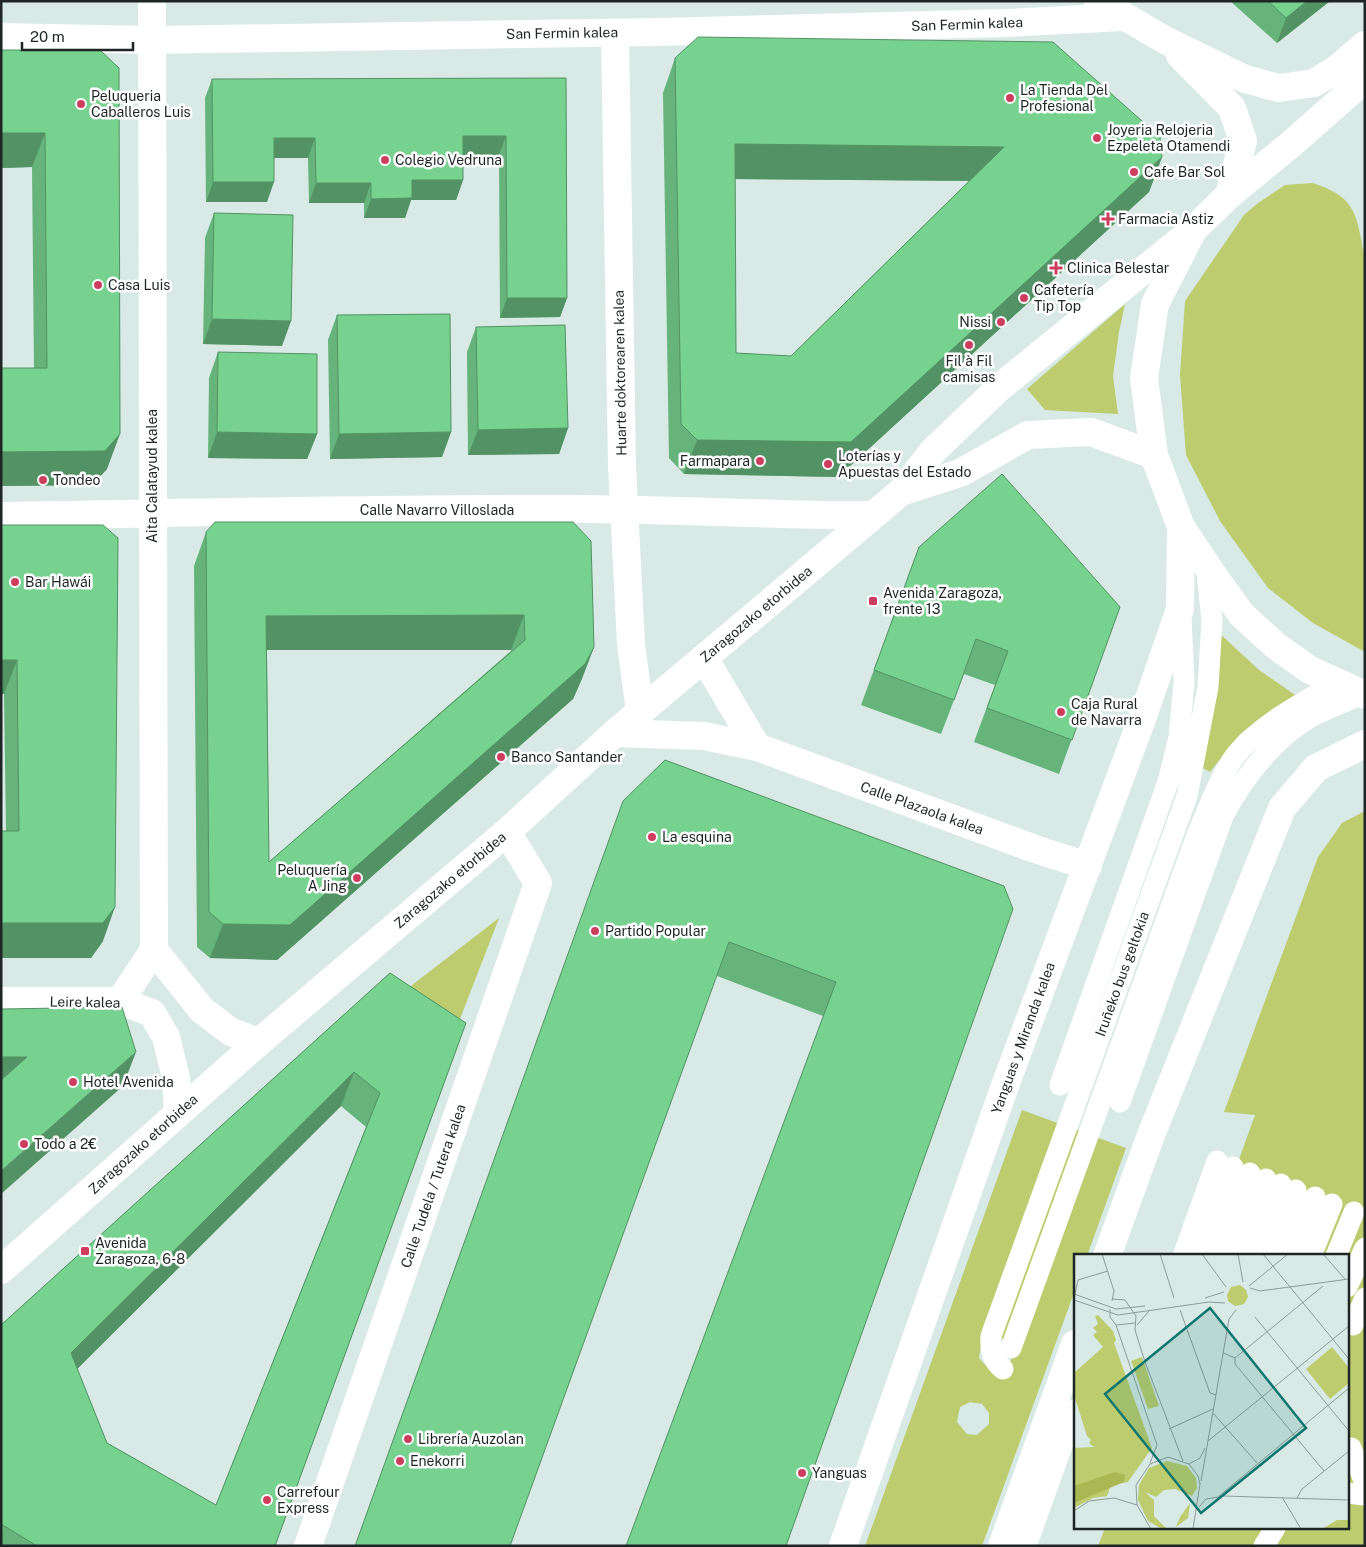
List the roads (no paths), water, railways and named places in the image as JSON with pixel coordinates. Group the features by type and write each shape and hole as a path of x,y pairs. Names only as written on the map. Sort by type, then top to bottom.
{"street":[{"name":"Aita Calatayud kalea","path":"152,1 154,950"},
{"path":"1098,1 1164,40 1245,79 1279,88 1314,83 1337,69 1365,45"},
{"name":"San Fermin kalea","path":"1,37 152,40 615,33 1007,23 1123,17"},
{"name":"Huarte doktorearen kalea","path":"615,33 623,510 631,644 640,712"},
{"path":"1164,40 1232,108 1243,141 1229,195"},
{"path":"1355,691 1310,670 1276,646 1249,621 1181,527 1154,455 1144,378 1155,304 1193,230 1229,195 1290,145 1365,79"},
{"name":"Zaragozako etorbidea","path":"1,1270 259,1042 507,832 615,733 901,492 933,451 1000,387 1193,230"},
{"name":"Zaragozako etorbidea","path":"901,492 960,473 1028,435 1091,432 1154,455"},
{"name":"Calle Navarro Villoslada","path":"1,516 152,512 623,510 779,516 873,516"},
{"name":"Yanguas y Miranda kalea","path":"843,1546 1006,1083 1088,866 1180,609 1181,527"},
{"path":"704,658 757,747"},
{"name":"Calle Plazaola kalea","path":"615,733 704,736 757,747 1035,850 1088,866"},
{"path":"1108,1254 1152,1135 1282,808 1316,768 1365,744"},
{"name":"Calle Tudela / Tutera kalea","path":"308,1546 538,883 507,832"},
{"path":"120,1000 154,950 202,1010 231,1032 259,1042"},
{"name":"Leire kalea","path":"1,1001 120,1000 152,1013 166,1037 176,1078 178,1113"},
{"path":"1002,1546 1074,1347"}],"lane":[{"name":"Iruñeko bus geltokia","path":"1003,1369 995,1362 990,1347 991,1336 1187,796 1208,687 1212,621 1206,564"},
{"path":"1060,1085 1168,782 1179,737 1184,683 1180,609"},
{"name":"Iruñeko bus geltokia","path":"1011,1348 1197,836 1212,800 1234,757 1261,730 1355,691"},
{"path":"1120,1102 1223,816 1241,783 1276,743 1309,718 1355,691"},
{"path":"1185,1254 1274,1182"},
{"path":"1202,1254 1274,1182"},
{"path":"1220,1254 1274,1182"},
{"path":"1238,1254 1274,1182"},
{"path":"1254,1254 1274,1182"},
{"path":"1271,1254 1274,1182"},
{"path":"1274,1182 1290,1254"},
{"path":"1274,1182 1310,1254"},
{"path":"1337,1254 1354,1212"},
{"path":"1348,1285 1365,1248"},
{"path":"1353,1325 1365,1298"},
{"path":"997,1546 1054,1389"},
{"path":"1026,1546 1074,1413"},
{"path":"1351,1448 1355,1490"},
{"path":"1264,1546 1274,1530"}],"place":[{"name":"La Tienda Del Profesional","path":"1010,98"},
{"name":"Peluqueria Caballeros Luis","path":"81,104"},
{"name":"Joyeria Relojeria Ezpeleta Otamendi","path":"1097,138"},
{"name":"Colegio Vedruna","path":"385,160"},
{"name":"Cafe Bar Sol","path":"1134,172"},
{"name":"Farmacia Astiz","path":"1108,219"},
{"name":"Clinica Belestar","path":"1056,268"},
{"name":"Casa Luis","path":"98,285"},
{"name":"Cafetería Tip Top","path":"1024,298"},
{"name":"Nissi","path":"1001,322"},
{"name":"Fil à Fil camisas","path":"969,345"},
{"name":"Farmapara","path":"760,461"},
{"name":"Loterías y Apuestas del Estado","path":"828,464"},
{"name":"Tondeo","path":"43,480"},
{"name":"Bar Hawái","path":"15,582"},
{"name":"Avenida Zaragoza, frente 13","path":"873,601"},
{"name":"Caja Rural de Navarra","path":"1061,712"},
{"name":"Banco Santander","path":"501,757"},
{"name":"La esquina","path":"652,837"},
{"name":"Peluquería A Jing","path":"357,878"},
{"name":"Partido Popular","path":"595,931"},
{"name":"Hotel Avenida","path":"73,1082"},
{"name":"Todo a 2€","path":"24,1144"},
{"name":"Avenida Zaragoza, 6-8","path":"85,1251"},
{"name":"Librería Auzolan","path":"408,1439"},
{"name":"Enekorri","path":"400,1461"},
{"name":"Yanguas","path":"802,1473"},
{"name":"Carrefour Express","path":"267,1500"}]}
